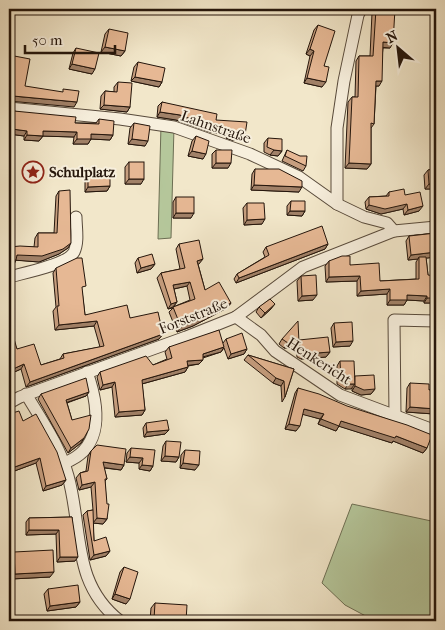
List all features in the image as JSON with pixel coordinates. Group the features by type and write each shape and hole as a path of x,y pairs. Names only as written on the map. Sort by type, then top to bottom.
{"street":[{"path":"337,204 337,128 344,81 361,9"},
{"name":"Lahnstraße","path":"9,108 120,119 174,127 258,158 299,178 337,204 364,217 387,223 394,231"},
{"path":"9,277 59,263 71,256 76,247 76,217"},
{"name":"Forststraße","path":"9,403 26,394 186,337 236,317 303,267 394,231 436,227"},
{"name":"Henkericht","path":"236,317 261,335 275,351 340,395 436,431"},
{"path":"395,416 394,320 436,321"},
{"path":"64,463 84,450 94,435 96,424 94,400 87,372"},
{"path":"26,394 51,436 64,463 72,491 80,555 86,575 101,603 120,621"}],"green space":[{"path":"161,125 174,127 171,238 158,239"},
{"path":"352,504 436,522 436,621 375,621 345,605 322,583"}],"building":[{"path":"376,9 395,9 393,43 383,42 382,81 376,81 374,124 371,123 371,164 349,163 352,97 358,97 359,56 373,56"},
{"path":"318,25 335,31 324,66 329,67 326,82 307,78 314,51 310,49"},
{"path":"109,29 128,33 125,51 105,47"},
{"path":"76,48 99,53 95,69 72,64"},
{"path":"9,55 30,59 25,86 63,92 63,89 79,91 77,102 9,97"},
{"path":"138,62 165,68 162,82 135,77"},
{"path":"118,82 132,83 130,107 104,105 105,91 117,92"},
{"path":"162,102 217,114 216,120 247,122 245,135 236,135 230,133 230,130 213,127 180,115 160,112"},
{"path":"14,111 76,117 75,123 99,124 99,119 114,121 113,135 91,134 91,139 77,139 77,132 43,131 43,136 27,135 27,131 12,129"},
{"path":"134,123 150,126 148,141 132,139"},
{"path":"196,136 209,141 206,154 192,151"},
{"path":"268,138 282,139 282,151 267,147"},
{"path":"216,150 232,150 231,163 216,163"},
{"path":"287,150 300,156 307,156 306,166 285,156"},
{"path":"129,162 144,162 144,179 129,179"},
{"path":"255,169 279,169 302,181 302,187 254,185"},
{"path":"436,169 436,184 429,184 428,170"},
{"path":"88,170 110,170 110,186 88,187"},
{"path":"404,189 405,195 420,192 423,206 408,210 407,204 385,209 369,205 369,197 389,196 389,192"},
{"path":"70,190 71,243 63,249 42,256 17,255 16,260 9,261 9,247 38,247 38,233 57,233 59,191"},
{"path":"176,197 194,197 194,213 176,213"},
{"path":"291,201 305,201 305,211 290,211"},
{"path":"247,203 264,203 265,219 247,220"},
{"path":"322,226 328,244 239,278 237,274 269,255 266,247"},
{"path":"436,233 436,252 411,255 409,236"},
{"path":"199,240 203,259 197,261 205,290 219,282 231,303 181,327 173,307 195,299 190,282 173,285 177,302 171,304 161,273 185,268 179,244"},
{"path":"152,254 155,264 141,268 138,258"},
{"path":"342,256 350,256 350,265 379,263 380,281 419,279 419,257 426,257 428,275 436,276 436,298 407,295 407,300 390,300 390,289 361,291 360,276 329,277 329,261"},
{"path":"77,258 82,258 86,286 82,287 85,315 127,305 130,318 158,312 163,334 30,382 24,364 13,369 9,358 9,334 12,332 17,349 34,344 41,365 64,358 63,354 104,346 97,321 59,325 56,268"},
{"path":"316,275 317,295 302,296 301,276"},
{"path":"9,277 14,302 9,303"},
{"path":"270,299 275,304 265,313 259,307"},
{"path":"298,321 299,343 288,343 282,339"},
{"path":"352,322 353,341 336,342 334,323"},
{"path":"219,330 224,347 203,354 203,360 187,361 188,367 142,380 145,410 119,412 115,382 103,385 100,372 146,356 153,365 172,358 169,347"},
{"path":"242,333 247,349 231,354 226,339"},
{"path":"328,337 330,352 304,354 301,352 299,340"},
{"path":"248,355 294,369 285,397 284,381 276,378"},
{"path":"340,361 354,361 355,384 348,384 341,379"},
{"path":"374,375 375,389 364,390 355,386 355,376"},
{"path":"86,378 89,392 66,400 72,420 91,415 89,429 84,438 71,448 41,394"},
{"path":"410,383 429,384 429,390 436,389 436,409 410,407"},
{"path":"298,388 432,435 427,448 396,436 395,438 341,421 339,426 321,419 324,414 304,409 300,426 289,424"},
{"path":"19,411 23,421 36,414 57,452 66,480 46,486 40,458 9,469 9,414"},
{"path":"167,420 169,430 147,432 146,423"},
{"path":"166,441 181,442 179,457 165,456"},
{"path":"97,445 126,449 124,465 103,462 107,479 105,479 107,504 109,504 107,519 97,518 95,482 82,485 80,473 88,471 91,451"},
{"path":"131,448 155,450 153,466 142,465 143,458 130,457"},
{"path":"185,450 200,451 199,465 183,463"},
{"path":"93,510 94,541 106,537 110,551 94,555 87,511"},
{"path":"72,517 78,557 60,557 59,530 29,530 29,518"},
{"path":"53,550 54,572 15,574 14,552"},
{"path":"124,567 138,572 130,599 115,594"},
{"path":"78,585 80,602 50,606 48,589"},
{"path":"155,603 187,605 186,621 154,619"}],"place":[{"name":"Schulplatz","path":"33,172"}]}
